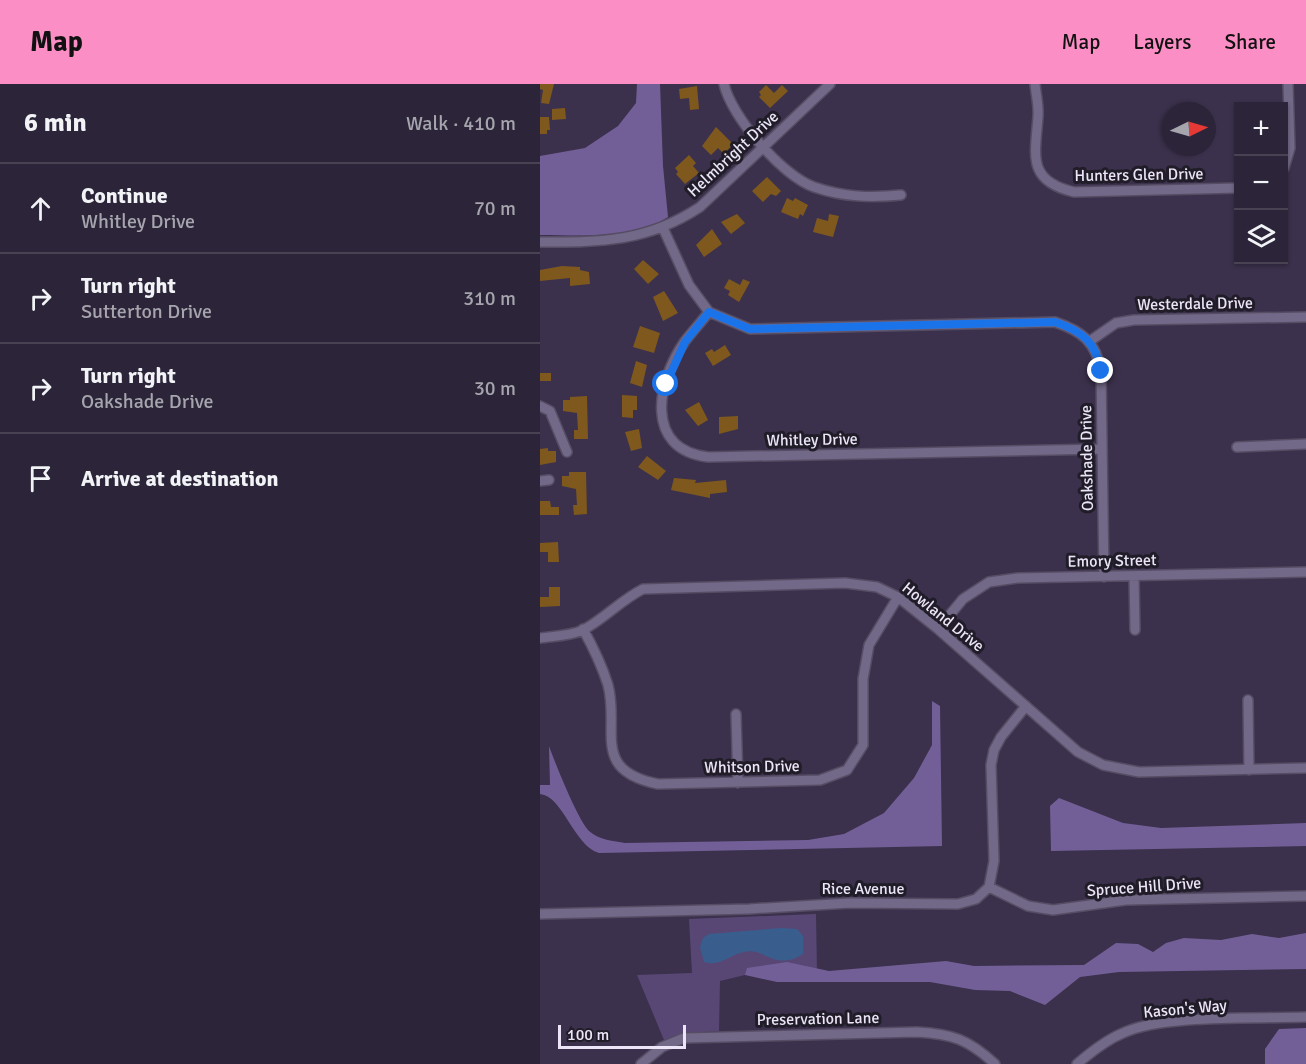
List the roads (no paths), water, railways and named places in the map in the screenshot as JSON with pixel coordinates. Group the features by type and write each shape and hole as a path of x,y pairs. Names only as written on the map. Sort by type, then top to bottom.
{"street":[{"path":"724,84 744,125 776,160 811,186 852,197 901,195"},
{"name":"Helmbright Drive","path":"540,242 625,239 663,228 700,207 830,84"},
{"name":"Hunters Glen Drive","path":"1035,84 1038,113 1034,150 1036,165 1043,178 1057,188 1074,192 1234,188"},
{"path":"1288,84 1290,148 1288,156"},
{"path":"663,228 689,285 709,312 750,329 1055,322 1074,328 1090,340"},
{"name":"Whitley Drive","path":"709,312 685,342 675,360 660,411 665,431 677,447 692,455 718,457 1102,449"},
{"name":"Westerdale Drive","path":"1090,340 1116,323 1134,320 1306,317"},
{"name":"Oakshade Drive","path":"1090,340 1098,355 1101,371 1104,577"},
{"path":"540,406 550,411 567,452"},
{"path":"1237,447 1306,444"},
{"name":"Emory Street","path":"938,629 963,599 989,582 1018,578 1306,572"},
{"path":"1134,576 1135,630"},
{"name":"Howland Drive","path":"540,638 568,635 584,630 626,597 643,589 845,583 877,587 898,597 938,629 1078,752 1103,765 1139,772 1306,768"},
{"name":"Whitson Drive","path":"584,630 608,687 611,749 619,765 636,780 658,784 820,780 847,770 863,745 863,679 869,645 898,597"},
{"path":"1248,700 1249,770"},
{"path":"989,887 994,861 991,765 994,750 1026,706"},
{"path":"736,714 738,783"},
{"name":"Spruce Hill Drive","path":"989,887 1028,906 1053,910 1126,900 1306,896"},
{"name":"Rice Avenue","path":"540,914 749,909 850,903 958,904 976,899 989,887"},
{"name":"Kason's Way","path":"1077,1064 1098,1047 1124,1032 1152,1024 1306,1017"},
{"name":"Preservation Lane","path":"641,1064 662,1047 684,1038 917,1032 958,1037 974,1046 995,1064"}],"water":[{"path":"781,928 797,929 803,936 803,954 785,961 751,951 738,953 720,962 704,962 700,947 703,938 709,934"}]}
